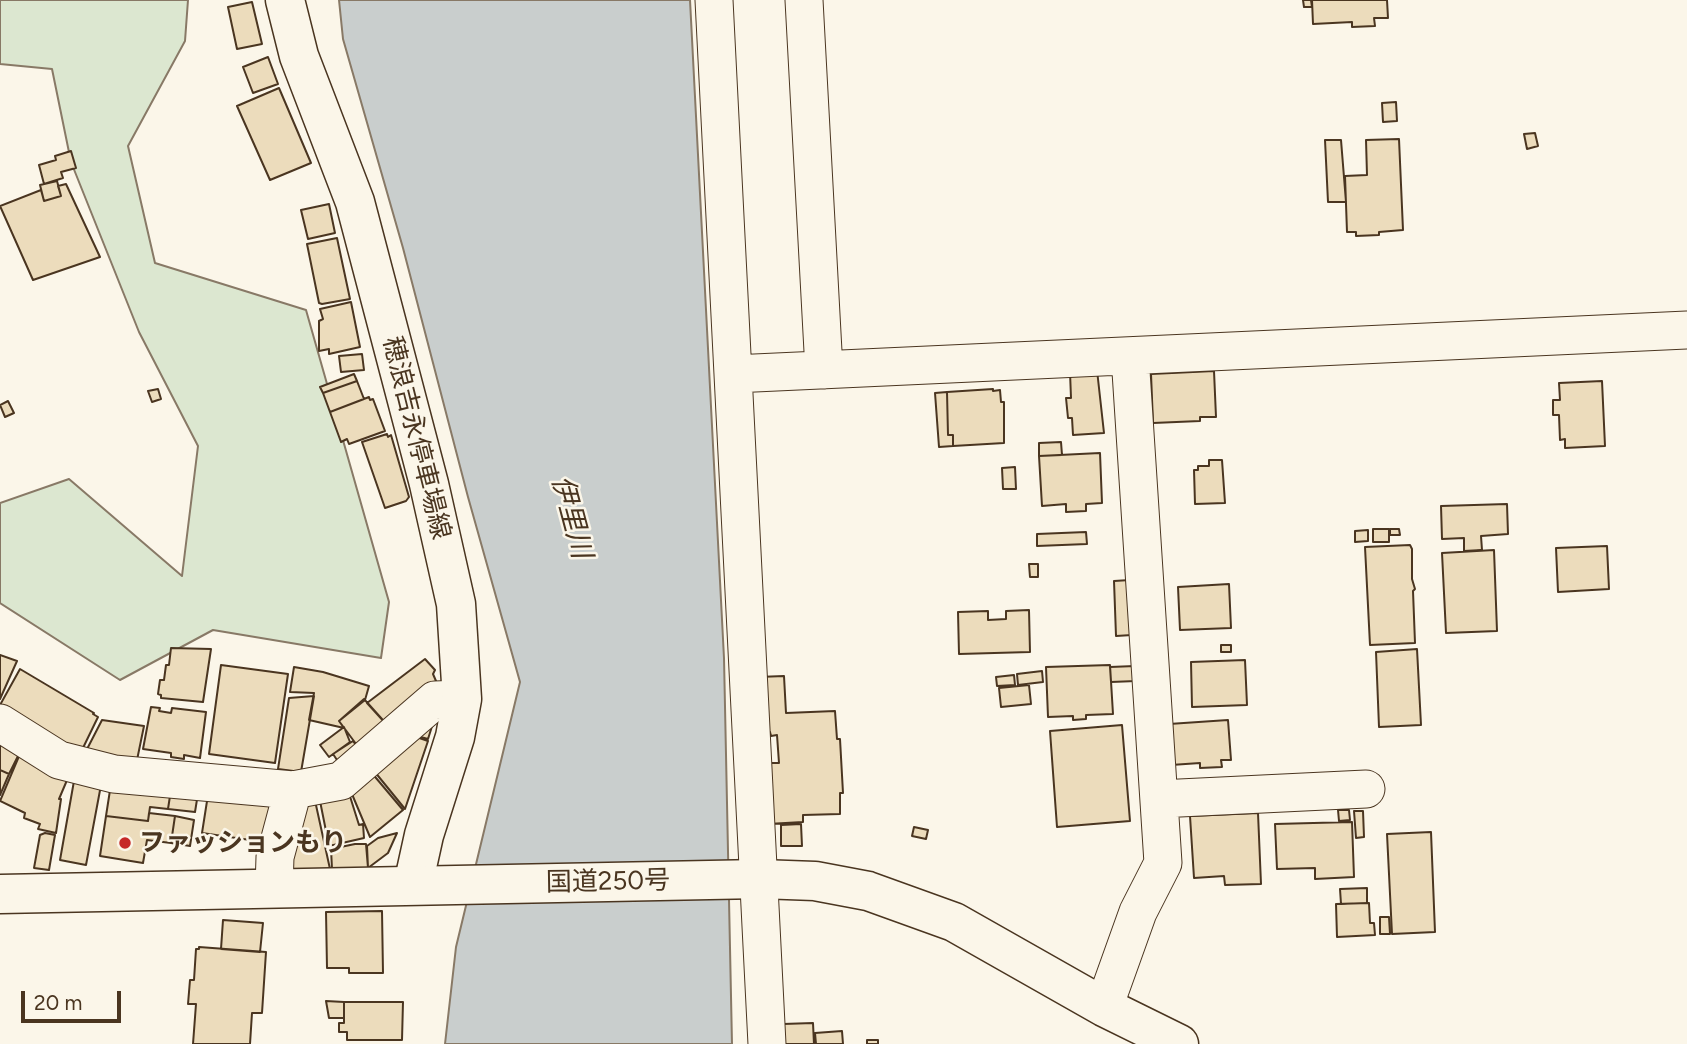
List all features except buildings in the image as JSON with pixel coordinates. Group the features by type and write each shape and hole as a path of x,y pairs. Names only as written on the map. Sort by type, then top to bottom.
{"main road":[{"name":"穂浪吉永停車場線","path":"285,0 299,56 355,202 429,484 456,604 461,699 455,737 424,835 428,885"},
{"name":"国道250号","path":"0,894 745,879 815,881 868,891 954,922 1104,1007 1179,1044"}],"street":[{"path":"714,0 733,374 745,879 768,1044"},
{"path":"804,0 824,370"},
{"path":"733,374 1687,330"},
{"path":"1104,1007 1138,912 1163,863 1130,356"},
{"path":"0,723 59,760 114,774 293,790 341,781 435,701 461,699"},
{"path":"1159,799 1366,789"},
{"path":"274,888 275,857 293,790"}],"green space":[{"path":"0,0 188,0 185,41 128,146 155,263 306,310 389,602 381,658 213,630 120,680 0,603 0,503 69,479 182,576 198,446 139,332 71,162 52,69 0,64"}],"water":[{"name":"伊里川","path":"339,0 690,0 724,658 732,1044 445,1044 456,947 520,682 403,248 343,39"}],"place":[{"name":"ファッションもり","path":"125,843"}]}
